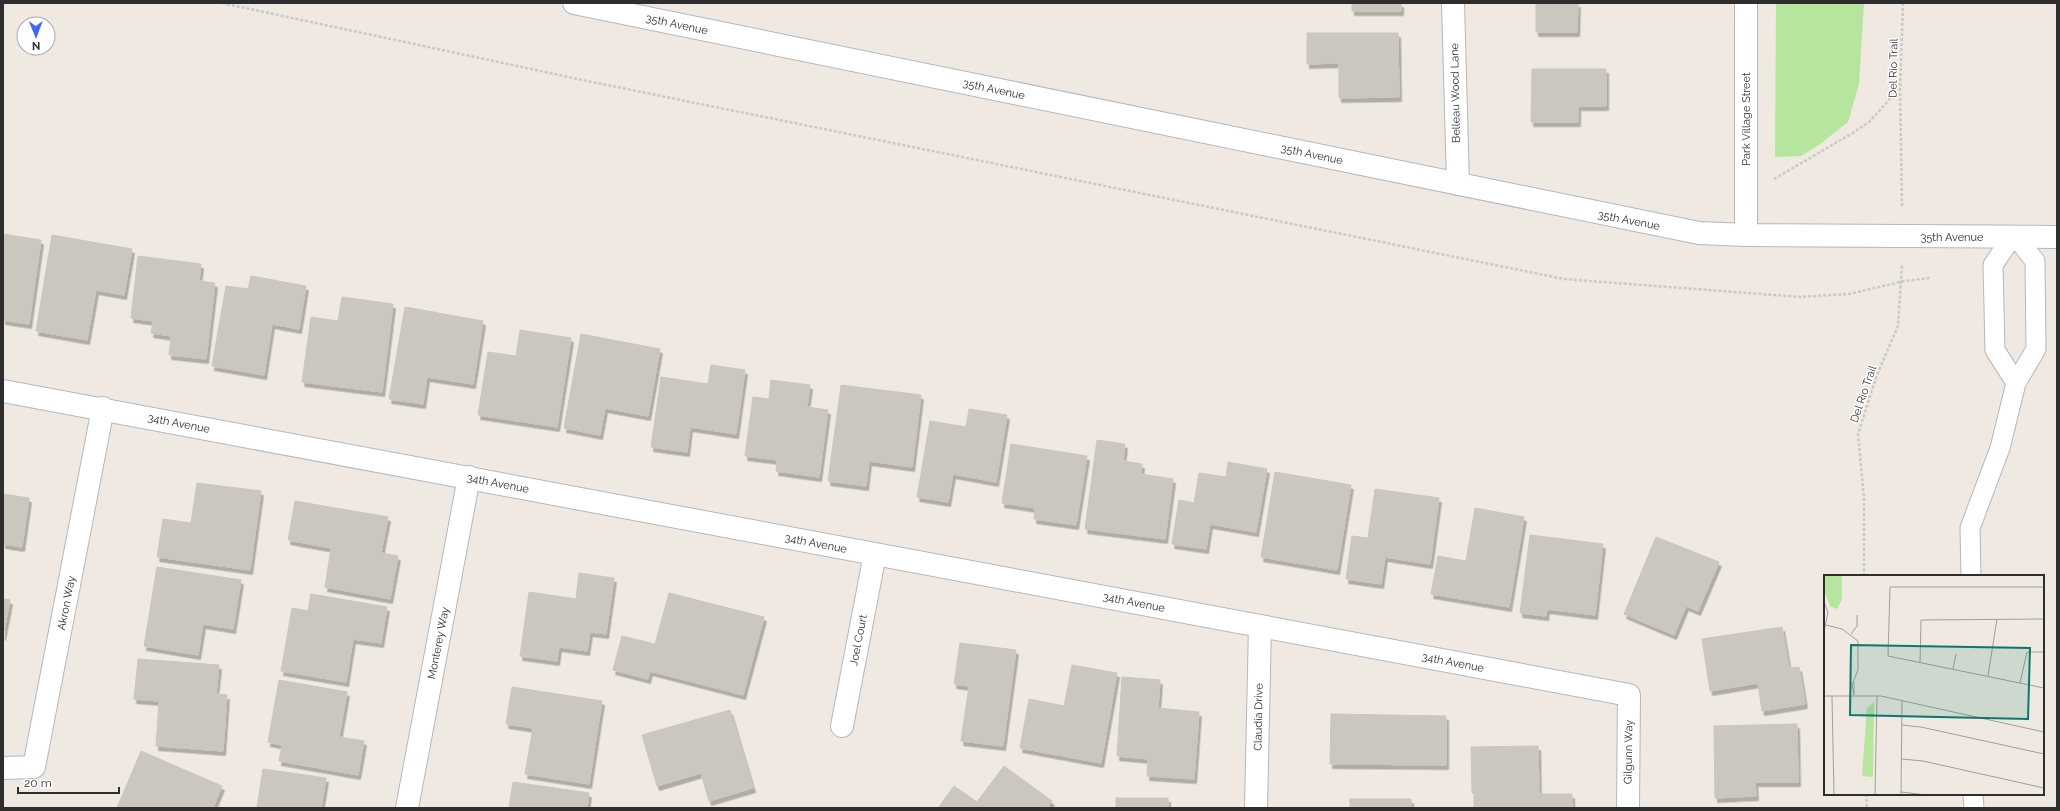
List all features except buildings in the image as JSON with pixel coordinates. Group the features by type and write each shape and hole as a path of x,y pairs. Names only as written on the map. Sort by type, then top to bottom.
{"street":[{"name":"35th Avenue","path":"574,3 1699,233 1746,235 2057,237"},
{"name":"Belleau Wood Lane","path":"1453,3 1458,184"},
{"name":"Park Village Street","path":"1746,3 1746,235"},
{"name":"34th Avenue","path":"3,391 103,408 1629,695"},
{"name":"Akron Way","path":"3,768 34,768 103,408"},
{"name":"Monterey Way","path":"407,808 469,477"},
{"name":"Joel Court","path":"842,726 875,554"},
{"name":"Claudia Drive","path":"1256,808 1260,626"},
{"name":"Gilgunn Way","path":"1628,808 1629,695"}],"lane":[{"path":"1971,575 1970,528 2000,448 2016,383 2036,349 2035,261 2014,237 1993,264 1994,350 2016,383"},
{"path":"1974,795 1974,808"}],"path":[{"path":"222,3 592,82 1564,279 1800,297 1849,294 1902,282 1930,278"},
{"name":"Del Rio Trail","path":"1902,205 1900,89 1903,3"},
{"path":"1746,195 1852,134 1868,122 1900,89"},
{"name":"Del Rio Trail","path":"1864,575 1864,498 1858,434 1877,375 1898,326 1902,269"},
{"path":"1866,795 1867,808"}],"green space":[{"path":"1776,3 1864,3 1859,84 1848,122 1819,145 1801,156 1775,157"}]}
